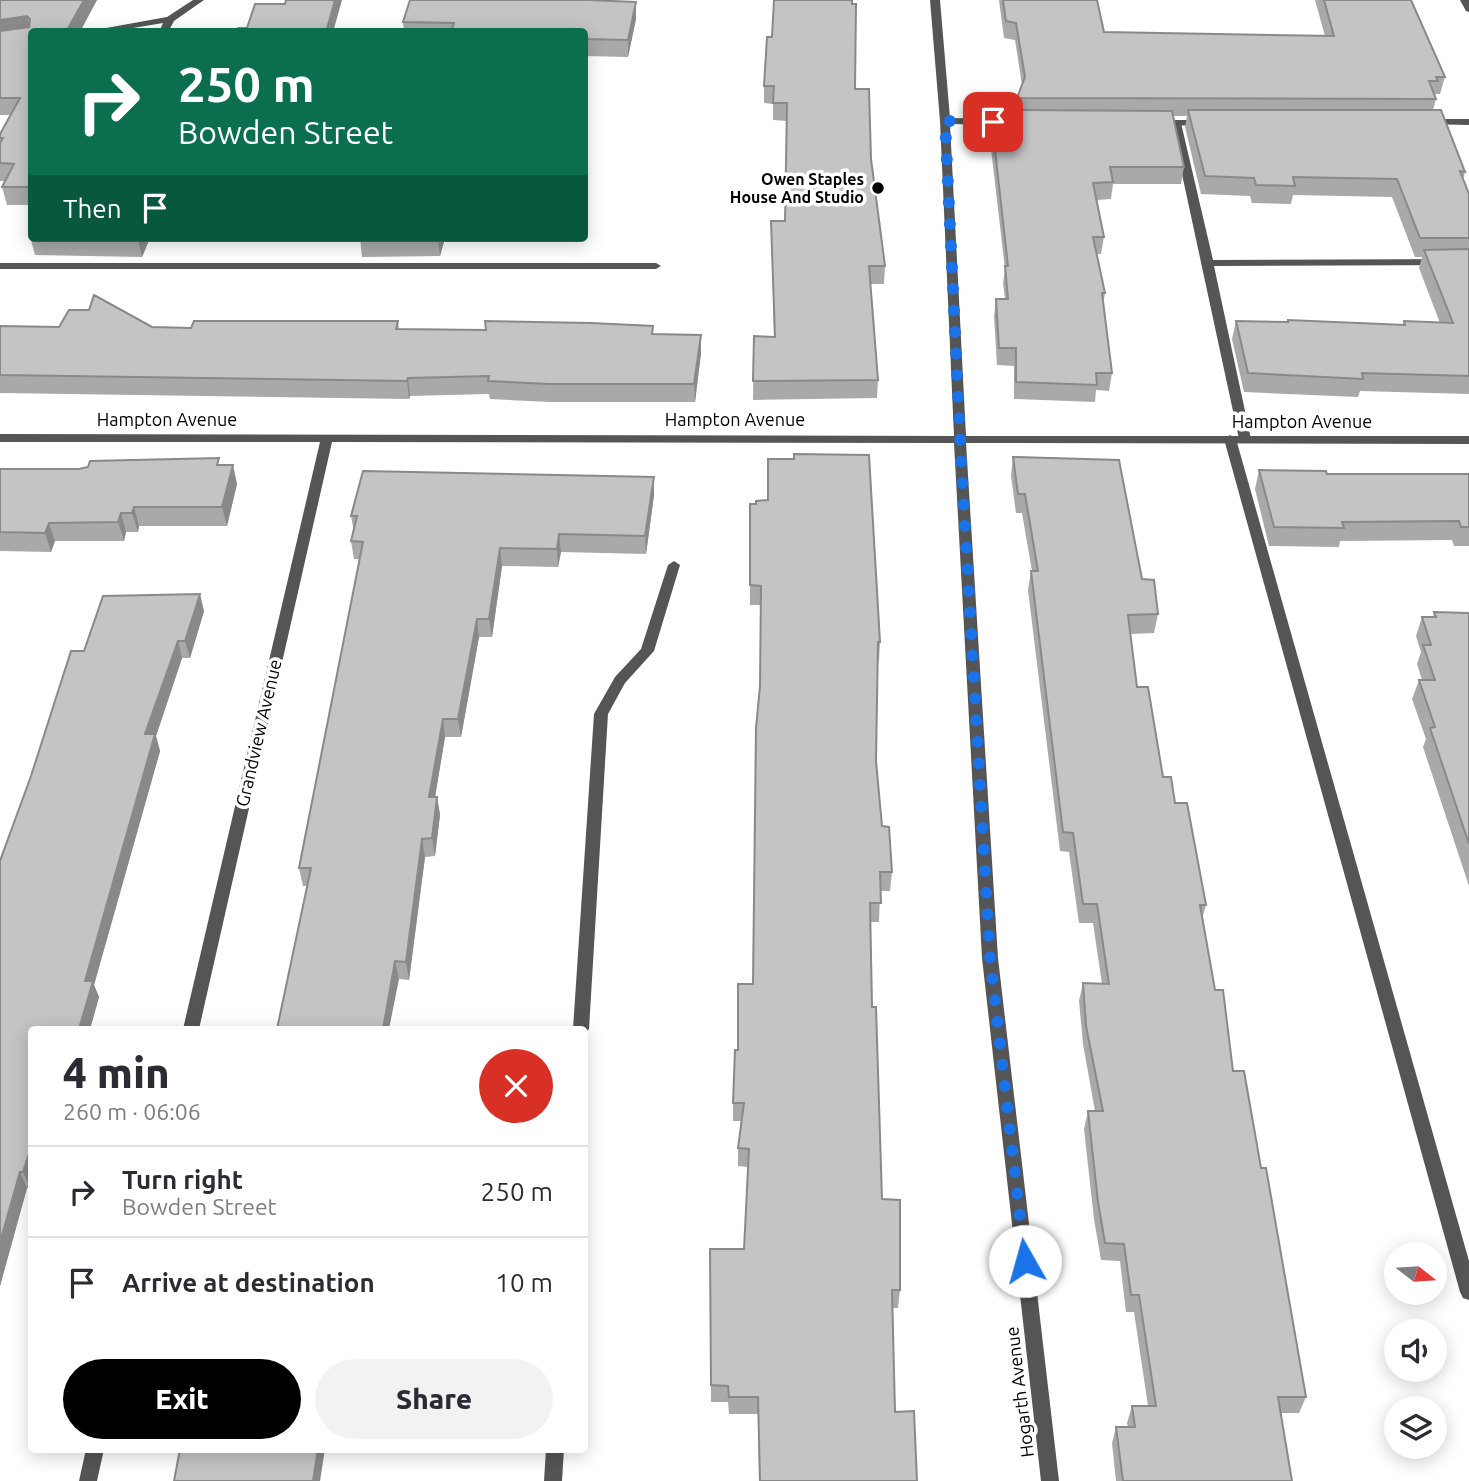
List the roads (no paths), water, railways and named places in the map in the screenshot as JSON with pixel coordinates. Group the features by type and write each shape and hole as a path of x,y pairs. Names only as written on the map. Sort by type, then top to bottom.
{"street":[{"path":"113,28 170,19 199,0"},
{"name":"Hogarth Avenue","path":"935,0 945,121 990,958 1050,1481"},
{"path":"1465,0 1469,9"},
{"path":"165,28 170,19"},
{"path":"945,121 1037,122"},
{"path":"1413,122 1469,122"},
{"path":"1148,123 1218,123"},
{"path":"1176,123 1208,263 1238,439 1469,1292"},
{"path":"1208,263 1469,262"},
{"path":"0,266 656,266"},
{"name":"Hampton Avenue","path":"0,438 1469,440"},
{"name":"Grandview Avenue","path":"192,1026 327,438"},
{"path":"581,1026 601,714 620,680 647,651 674,565"},
{"path":"88,1481 94,1453"},
{"path":"553,1481 555,1453"}],"place":[{"name":"Owen Staples House And Studio","path":"878,188"}]}
